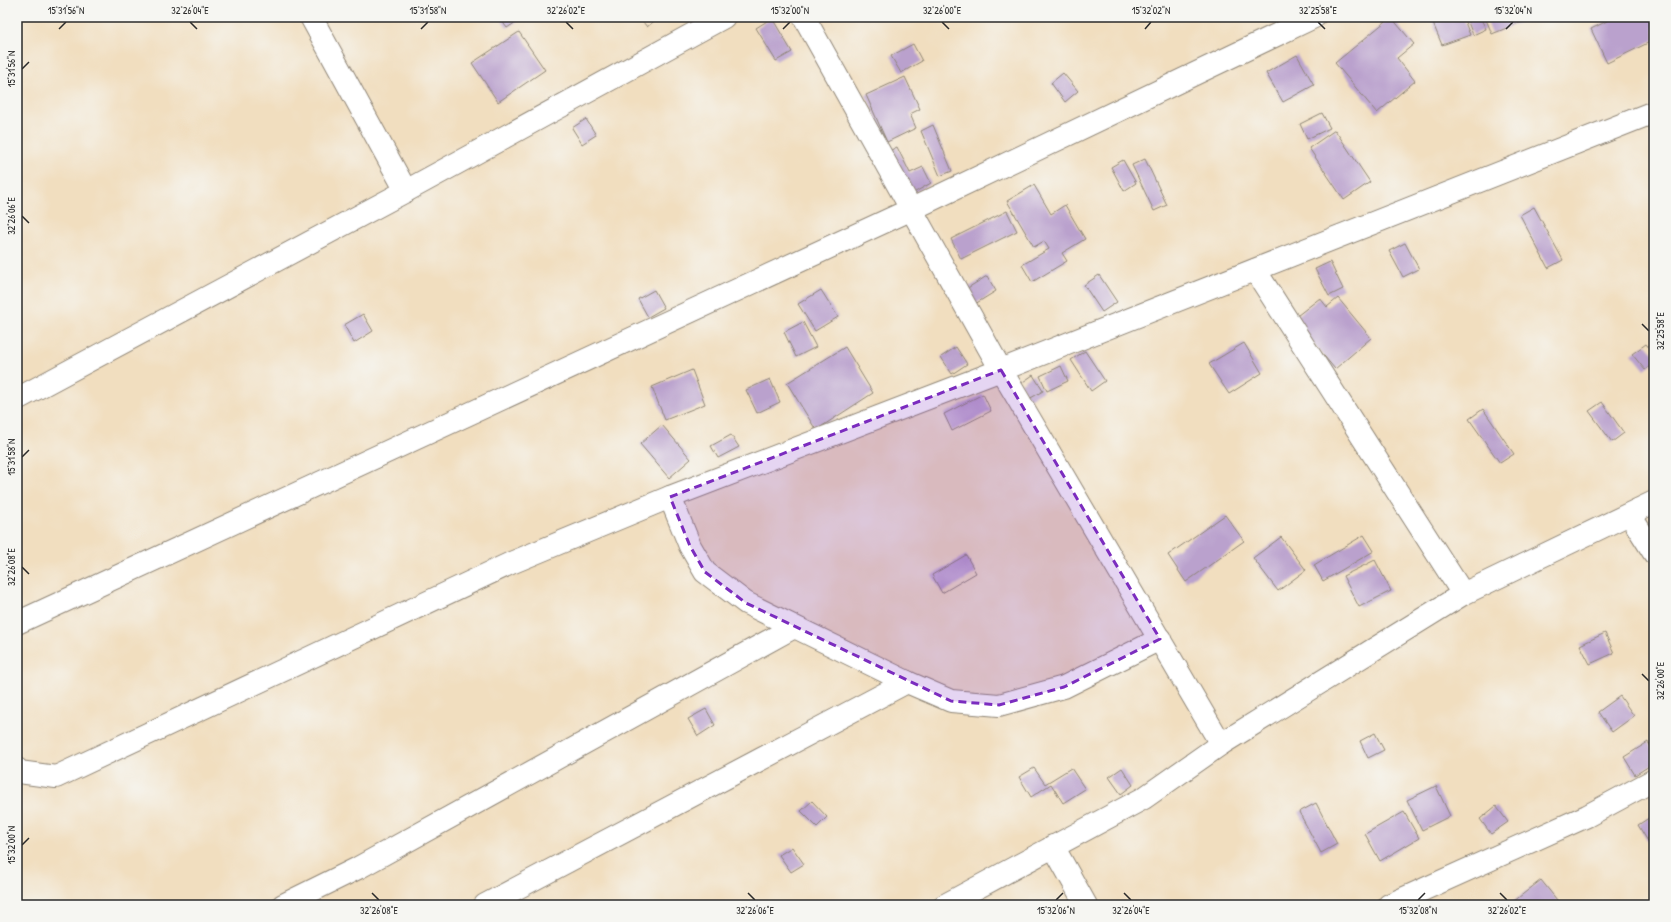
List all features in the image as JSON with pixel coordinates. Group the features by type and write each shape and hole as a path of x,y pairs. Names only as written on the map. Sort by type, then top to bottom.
{"street":[{"path":"17,399 406,191 724,17"},
{"path":"804,17 1001,370 1221,744"},
{"path":"17,623 912,209 1314,17"},
{"path":"320,20 406,191"},
{"path":"17,769 19,772 56,777 511,563 670,497 1001,370 1654,112"},
{"path":"1255,270 1463,594"},
{"path":"670,497 690,546 705,572 746,603 907,682 951,701 999,705 1064,687 1160,640"},
{"path":"945,905 1144,798 1221,744 1463,594 1630,515 1654,502"},
{"path":"1630,515 1654,553"},
{"path":"282,905 365,864 794,627"},
{"path":"485,905 907,682"},
{"path":"1389,905 1587,816 1654,780"},
{"path":"1053,846 1086,905"}],"highlighted area":[{"path":"1001,370 1160,639 1064,687 999,705 951,701 746,603 705,572 690,546 670,497"}],"building":[{"path":"499,17 521,17 522,18 507,28"},
{"path":"639,17 659,17 647,27"},
{"path":"1391,17 1414,44 1397,58 1415,81 1377,113 1335,63"},
{"path":"1443,17 1463,17 1470,35 1442,45 1432,21"},
{"path":"1466,17 1480,17 1486,29 1473,35"},
{"path":"1485,17 1524,17 1526,20 1492,34"},
{"path":"1615,17 1654,17 1654,40 1607,63 1591,29"},
{"path":"772,18 792,52 776,61 756,28"},
{"path":"519,32 545,70 498,102 472,63"},
{"path":"913,44 922,61 901,73 891,56"},
{"path":"1297,55 1314,85 1283,102 1266,73"},
{"path":"1063,73 1078,91 1065,102 1051,83"},
{"path":"905,77 920,109 910,114 916,128 887,142 866,95"},
{"path":"1322,113 1330,128 1307,139 1300,124"},
{"path":"586,119 596,135 582,144 572,128"},
{"path":"933,125 952,171 940,176 921,131"},
{"path":"1335,130 1370,182 1344,200 1309,148"},
{"path":"897,147 910,173 923,167 931,183 910,195 887,152"},
{"path":"1145,159 1167,205 1154,211 1132,165"},
{"path":"1123,160 1136,183 1124,191 1111,167"},
{"path":"1034,185 1051,214 1065,205 1085,239 1062,253 1067,261 1032,282 1022,265 1049,249 1044,241 1034,247 1007,201"},
{"path":"1534,207 1563,260 1548,268 1520,215"},
{"path":"1007,211 1017,231 961,259 951,239"},
{"path":"1405,243 1419,269 1403,277 1389,251"},
{"path":"1330,262 1343,289 1329,296 1315,269"},
{"path":"1099,275 1117,302 1102,312 1084,285"},
{"path":"987,276 996,291 975,304 966,289"},
{"path":"654,290 664,308 648,317 638,299"},
{"path":"821,290 838,317 815,331 798,304"},
{"path":"1320,298 1327,307 1338,298 1371,338 1335,369 1293,319"},
{"path":"363,314 373,331 354,343 344,325"},
{"path":"803,322 816,347 796,357 784,332"},
{"path":"1244,343 1262,373 1229,394 1209,364"},
{"path":"1646,344 1654,354 1654,363 1645,370 1632,354"},
{"path":"845,347 873,393 816,430 787,383"},
{"path":"956,347 967,364 952,374 941,357"},
{"path":"1085,351 1105,381 1091,391 1071,360"},
{"path":"1061,366 1068,381 1047,391 1040,376"},
{"path":"692,370 705,404 665,420 652,387"},
{"path":"1033,375 1043,391 1029,399 1020,384"},
{"path":"770,379 780,402 757,413 746,390"},
{"path":"983,394 991,411 952,431 944,414"},
{"path":"1602,402 1624,433 1612,442 1589,411"},
{"path":"1483,409 1514,454 1500,463 1469,419"},
{"path":"662,425 691,459 669,478 640,444"},
{"path":"731,435 739,447 718,458 711,446"},
{"path":"1225,515 1244,541 1186,582 1168,555"},
{"path":"1364,535 1374,551 1323,581 1314,565"},
{"path":"1281,537 1306,570 1278,591 1253,558"},
{"path":"966,555 976,573 942,593 932,575"},
{"path":"1375,560 1391,591 1359,607 1343,576"},
{"path":"1605,633 1614,653 1590,664 1580,645"},
{"path":"1620,696 1634,716 1612,732 1598,712"},
{"path":"706,709 715,725 698,736 688,719"},
{"path":"1375,733 1384,750 1368,758 1360,741"},
{"path":"1648,742 1654,752 1654,763 1635,775 1624,757"},
{"path":"1034,768 1045,784 1071,768 1085,789 1063,803 1051,784 1031,797 1019,777"},
{"path":"1122,768 1133,785 1121,794 1109,777"},
{"path":"1436,786 1450,816 1422,830 1407,800"},
{"path":"812,801 827,817 817,827 801,811"},
{"path":"1316,803 1337,844 1321,853 1299,812"},
{"path":"1496,806 1508,822 1491,834 1480,819"},
{"path":"1404,812 1419,838 1380,861 1365,834"},
{"path":"1652,816 1654,819 1654,851 1638,825"},
{"path":"792,847 804,864 791,872 779,855"},
{"path":"1541,880 1561,905 1509,905"}]}
